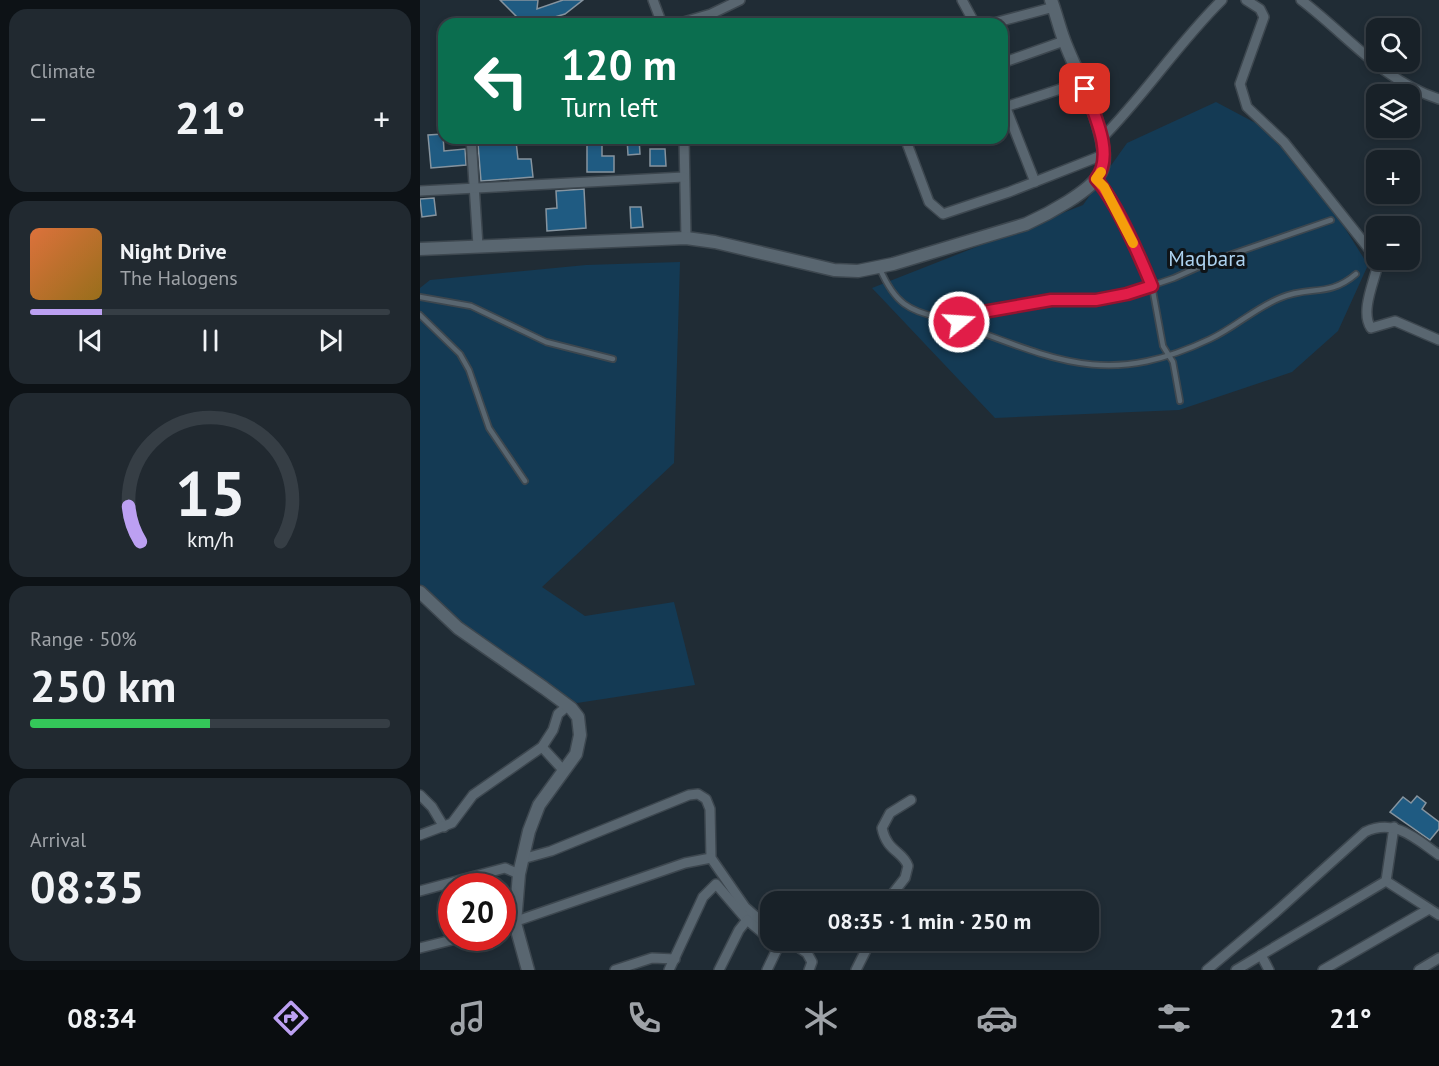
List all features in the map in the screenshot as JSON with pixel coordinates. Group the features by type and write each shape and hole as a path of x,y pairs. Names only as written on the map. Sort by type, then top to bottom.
{"street":[{"path":"653,0 660,18"},
{"path":"697,18 740,0"},
{"path":"962,0 972,18"},
{"path":"1101,139 1124,116 1196,26 1222,0"},
{"path":"1246,0 1260,9 1264,17 1240,84 1247,107 1284,142 1366,245"},
{"path":"1301,0 1392,76 1417,91 1439,99"},
{"path":"420,249 687,238 715,242 834,270 879,267 1026,224 1044,215 1096,179 1103,161 1101,139 1052,3 1008,18"},
{"path":"1008,61 1064,40"},
{"path":"1008,103 1082,82"},
{"path":"1008,116 1035,182"},
{"path":"472,144 478,246"},
{"path":"684,144 687,238"},
{"path":"907,144 929,202 940,213 960,210 1035,182 1103,161"},
{"path":"420,191 684,177"},
{"path":"1377,270 1366,314 1371,328 1395,321 1439,340"},
{"path":"422,598 463,631 571,708 578,717 580,735 576,754 539,805 522,859 516,911"},
{"path":"420,835 452,823 473,795 542,747 553,730 558,714 565,708 571,708"},
{"path":"542,747 564,771"},
{"path":"522,859 551,851 694,794 703,796 710,809 711,858 745,908 760,921"},
{"path":"420,795 432,807 444,827"},
{"path":"895,891 905,878 908,866 904,859 891,850 882,828 891,813 911,800"},
{"path":"1386,881 1394,826"},
{"path":"1207,970 1276,912 1356,838 1372,828 1394,826 1408,832 1439,855"},
{"path":"516,923 685,863 711,858"},
{"path":"420,891 505,868 519,874"},
{"path":"1386,881 1439,915"},
{"path":"1236,970 1386,881"},
{"path":"669,970 703,897 716,884 747,920 760,928"},
{"path":"1323,970 1429,909"},
{"path":"719,970 739,930 747,920"},
{"path":"516,927 528,970"},
{"path":"420,948 438,944"},
{"path":"767,970 776,951"},
{"path":"800,951 810,956 812,962 809,970"},
{"path":"856,970 866,951"},
{"path":"1261,955 1269,970"},
{"path":"615,970 652,958 675,959"},
{"path":"1419,970 1439,958"}],"lane":[{"path":"1096,179 1104,187 1133,242 1152,286 1163,346 1173,362 1180,400"},
{"path":"959,324 960,319 966,315 1051,300 1096,300 1127,294 1212,261 1331,220"},
{"path":"879,267 892,292 911,310 959,324 1015,346 1079,365 1119,366 1170,356 1222,333 1276,299 1307,291 1329,290 1346,283 1356,274"},
{"path":"420,297 471,306 546,342 613,358"},
{"path":"420,315 460,354 470,370 489,428 525,481"}],"green space":[{"name":"Maqbara","path":"1216,102 1291,142 1366,262 1366,269 1338,331 1292,372 1179,410 995,418 872,288 1083,205 1127,143"},
{"path":"680,262 674,463 542,587 585,616 674,602 695,685 577,703 456,620 420,584 420,288 430,280 586,265"}],"building":[{"path":"500,0 538,0 537,9 563,0 583,0 565,14 551,18 518,18"},
{"path":"438,134 438,144 444,144 444,151 465,149 466,165 431,168 428,135"},
{"path":"478,144 516,144 518,159 531,159 533,177 481,181"},
{"path":"587,144 602,144 602,156 614,156 614,172 587,172"},
{"path":"627,144 639,144 640,154 628,155"},
{"path":"650,149 665,149 666,166 650,166"},
{"path":"584,189 586,228 547,231 546,209 557,208 556,191"},
{"path":"434,198 436,215 422,217 420,199"},
{"path":"630,207 641,207 643,227 631,228"},
{"path":"1417,796 1426,803 1422,809 1439,822 1439,829 1430,840 1390,812 1403,797 1411,803"}],"slow traffic":[{"path":"1101,172 1096,179 1104,187 1133,243"}],"route":[{"path":"959,322 966,315 994,312 1051,300 1096,300 1152,286 1133,242 1104,187 1096,179 1102,170 1103,155 1095,114 1085,89"}]}
